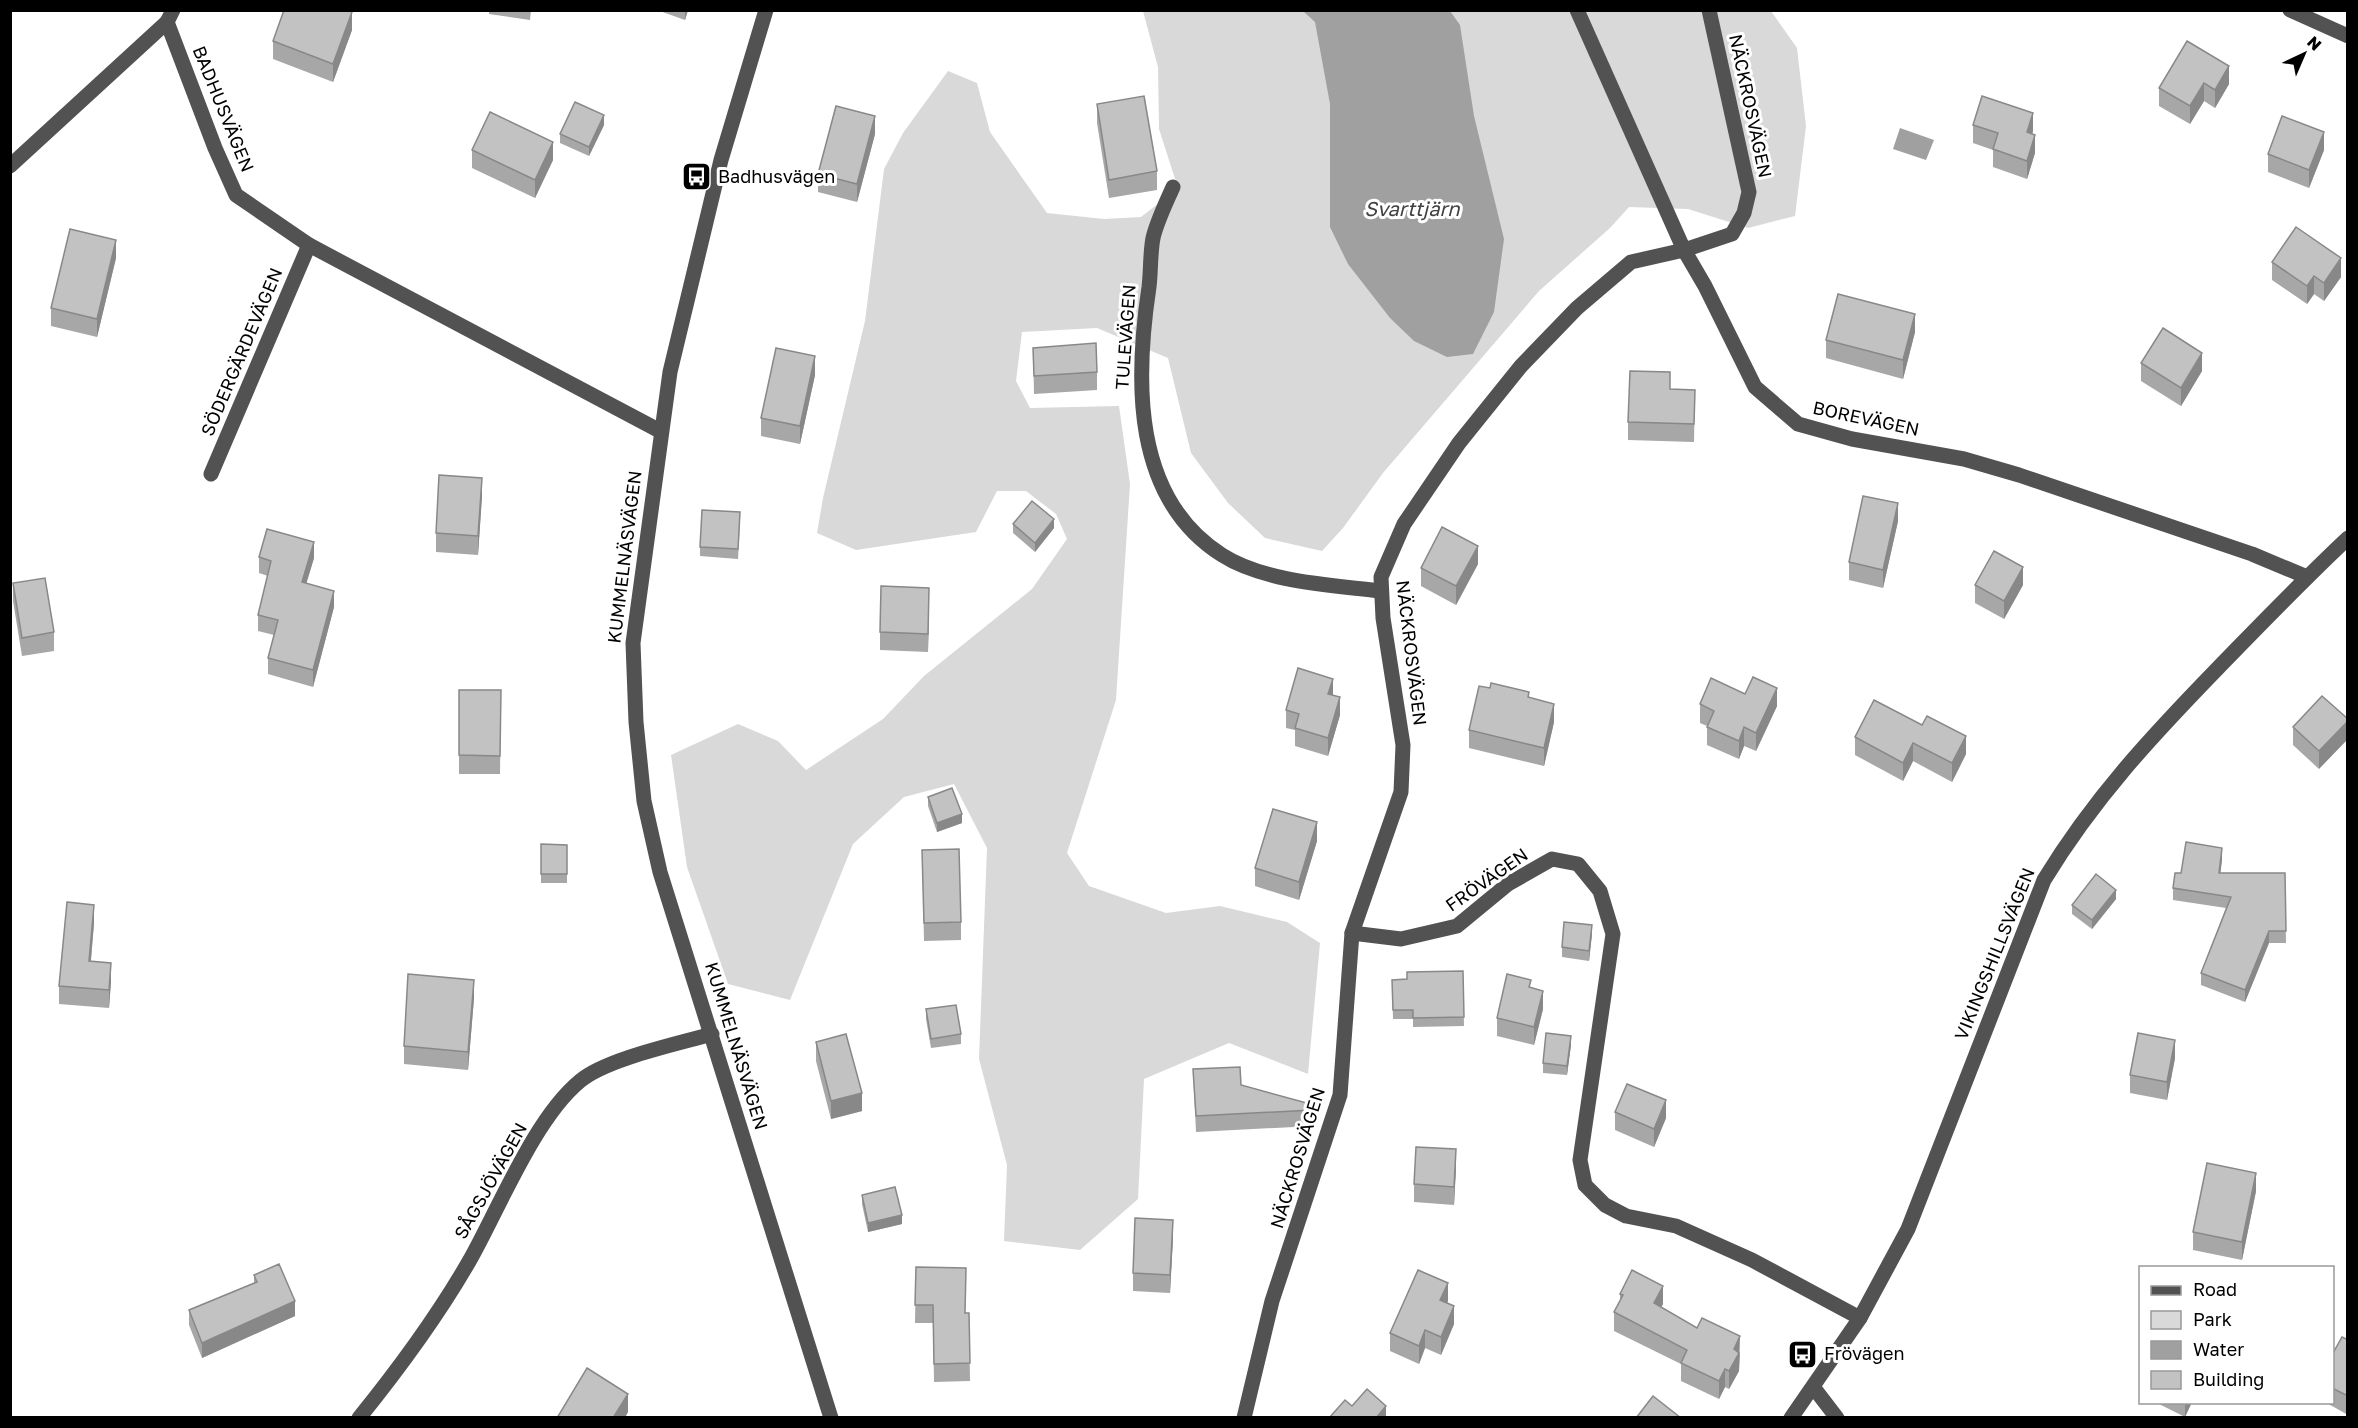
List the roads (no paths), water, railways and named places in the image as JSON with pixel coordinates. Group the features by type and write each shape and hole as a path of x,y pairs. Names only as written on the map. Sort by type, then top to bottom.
{"street":[{"name":"KUMMELNÄSVÄGEN","path":"766,10 721,160 670,372 660,431 633,643 636,722 644,801 660,872 831,1418"},
{"name":"BOREVÄGEN","path":"1577,10 1684,250 1705,286 1755,387 1798,424 1852,439 1964,459 2019,475 2252,554 2307,577"},
{"name":"NÄCKROSVÄGEN","path":"1244,1418 1272,1301 1340,1095 1352,933 1401,792 1403,745 1380,591 1381,577 1404,524 1459,443 1521,366 1577,308 1631,262 1684,250 1732,234 1744,213 1749,192 1708,10"},
{"path":"2290,10 2348,36"},
{"name":"BADHUSVÄGEN","path":"10,166 170,16 215,148 236,195 309,245 660,431"},
{"name":"TULEVÄGEN","path":"1173,187 1153,238 1140,362 1142,410 1153,465 1175,509 1199,537 1223,556 1274,576 1380,591"},
{"name":"SÖDERGÄRDEVÄGEN","path":"211,474 309,245"},
{"name":"VIKINGSHILLSVÄGEN","path":"1791,1418 1814,1388 1860,1318 1908,1229 1983,1032 2049,871 2071,836 2102,793 2146,742 2348,538"},
{"name":"FRÖVÄGEN","path":"1352,933 1401,939 1457,926 1508,884 1552,859 1578,864 1600,891 1613,934 1580,1160 1585,1185 1605,1205 1626,1216 1687,1231 1752,1260 1860,1318"},
{"name":"SÅGSJÖVÄGEN","path":"359,1418 414,1350 470,1258 510,1183 556,1105 581,1080 608,1065 712,1034"},
{"path":"1814,1388 1837,1418"}],"water":[{"name":"Svarttjärn","path":"1303,11 1450,11 1460,25 1474,116 1504,239 1494,312 1473,354 1447,357 1414,341 1390,318 1348,264 1330,227 1330,104 1315,22"},
{"path":"1900,128 1934,140 1926,160 1893,149"}],"place":[{"name":"Badhusvägen","path":"697,177"},
{"name":"Frövägen","path":"1803,1354"}]}
